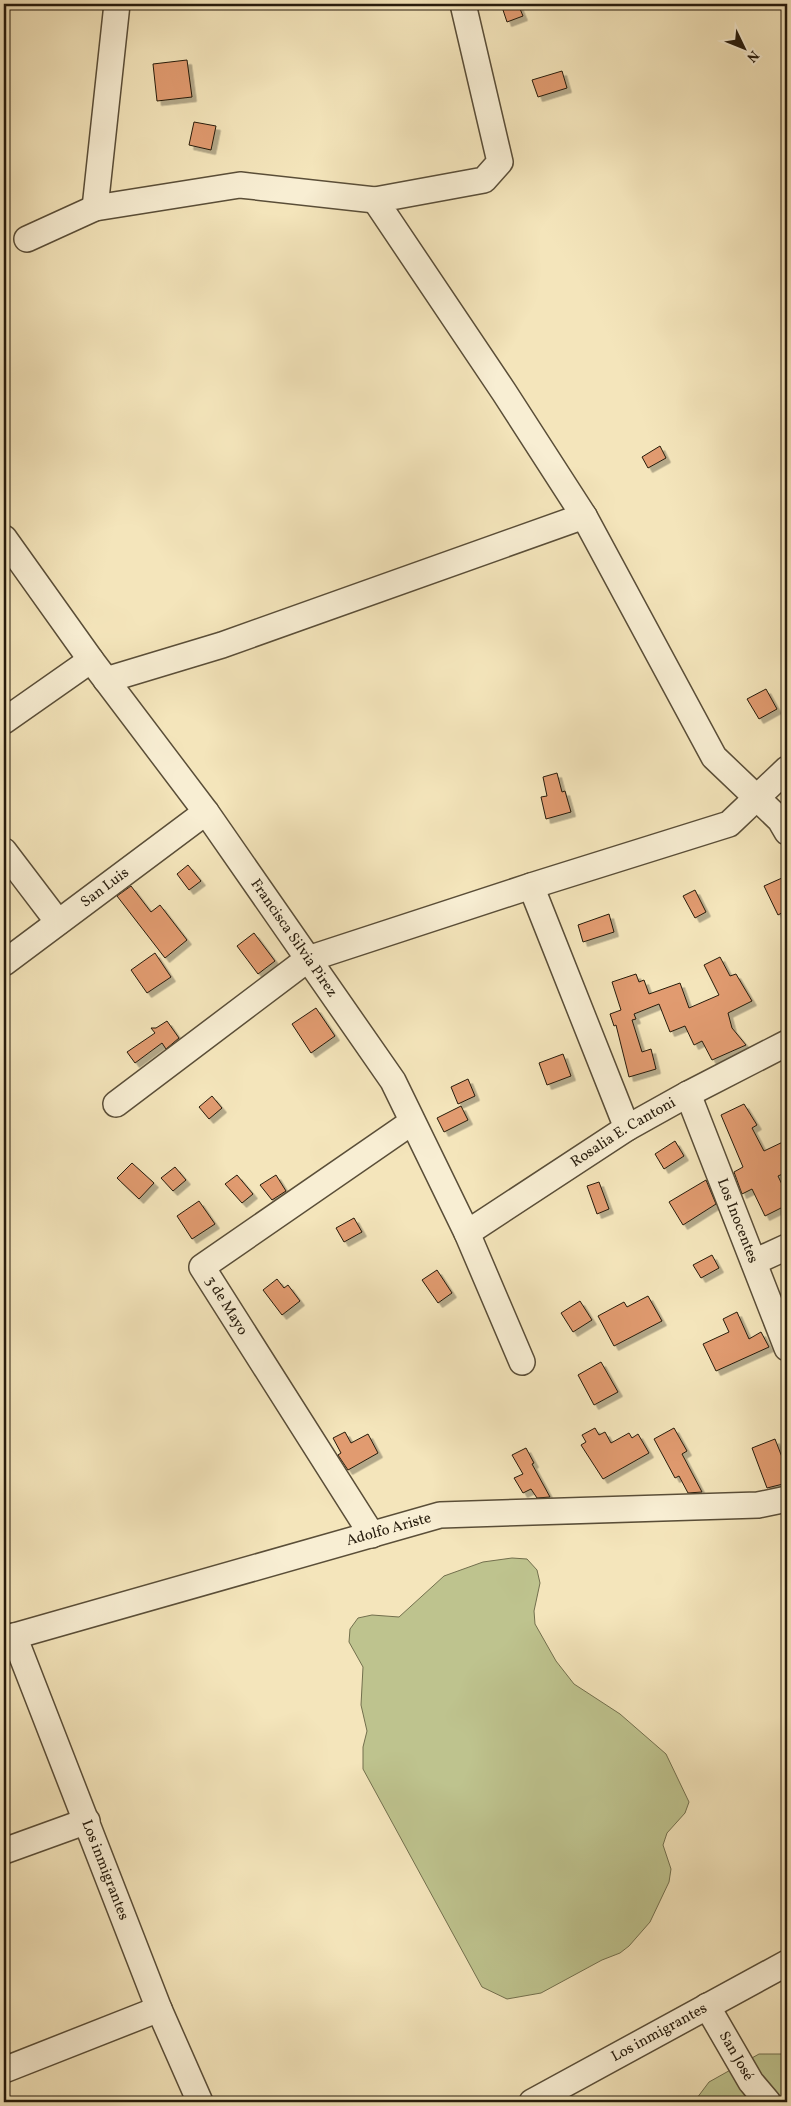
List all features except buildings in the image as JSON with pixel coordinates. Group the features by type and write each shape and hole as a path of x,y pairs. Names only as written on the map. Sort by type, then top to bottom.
{"street":[{"path":"95,208 117,4"},
{"path":"27,239 95,208 240,185 375,200 484,180 500,162 463,4"},
{"path":"375,200 504,392 584,516 714,757 780,820 787,832"},
{"path":"106,680 222,645 584,516"},
{"name":"Francisca Silvia Pirez","path":"4,538 91,660 206,812 393,1081 467,1233 522,1362"},
{"path":"4,721 91,660"},
{"path":"116,1104 308,959 729,824 787,769"},
{"name":"San Luis","path":"4,963 206,812"},
{"path":"4,851 58,922"},
{"path":"531,886 627,1128"},
{"name":"Rosalia E. Cantoni","path":"467,1233 627,1128 787,1043"},
{"name":"Los Inocentes","path":"688,1094 787,1348"},
{"name":"3 de Mayo","path":"372,1534 202,1268 412,1122"},
{"path":"754,1262 787,1247"},
{"name":"Adolfo Ariste","path":"9,1637 440,1515 758,1505 787,1499"},
{"name":"Los inmigrantes","path":"9,1637 87,1821 159,2009 200,2102"},
{"path":"4,1851 87,1821"},
{"name":"Los inmigrantes","path":"532,2102 787,1963"},
{"name":"San José","path":"706,2006 751,2082 768,2102"},
{"path":"4,2070 159,2009"}],"green space":[{"path":"512,1558 527,1559 537,1570 540,1583 534,1611 535,1624 556,1661 574,1684 620,1714 666,1754 689,1802 685,1813 667,1833 663,1845 671,1869 669,1882 650,1922 629,1946 620,1953 602,1960 541,1993 507,1999 482,1987 363,1769 363,1747 367,1731 361,1705 363,1667 349,1642 350,1629 358,1618 372,1615 399,1617 444,1576 483,1562"},
{"path":"759,2054 787,2054 787,2102 694,2102 709,2082"}]}
